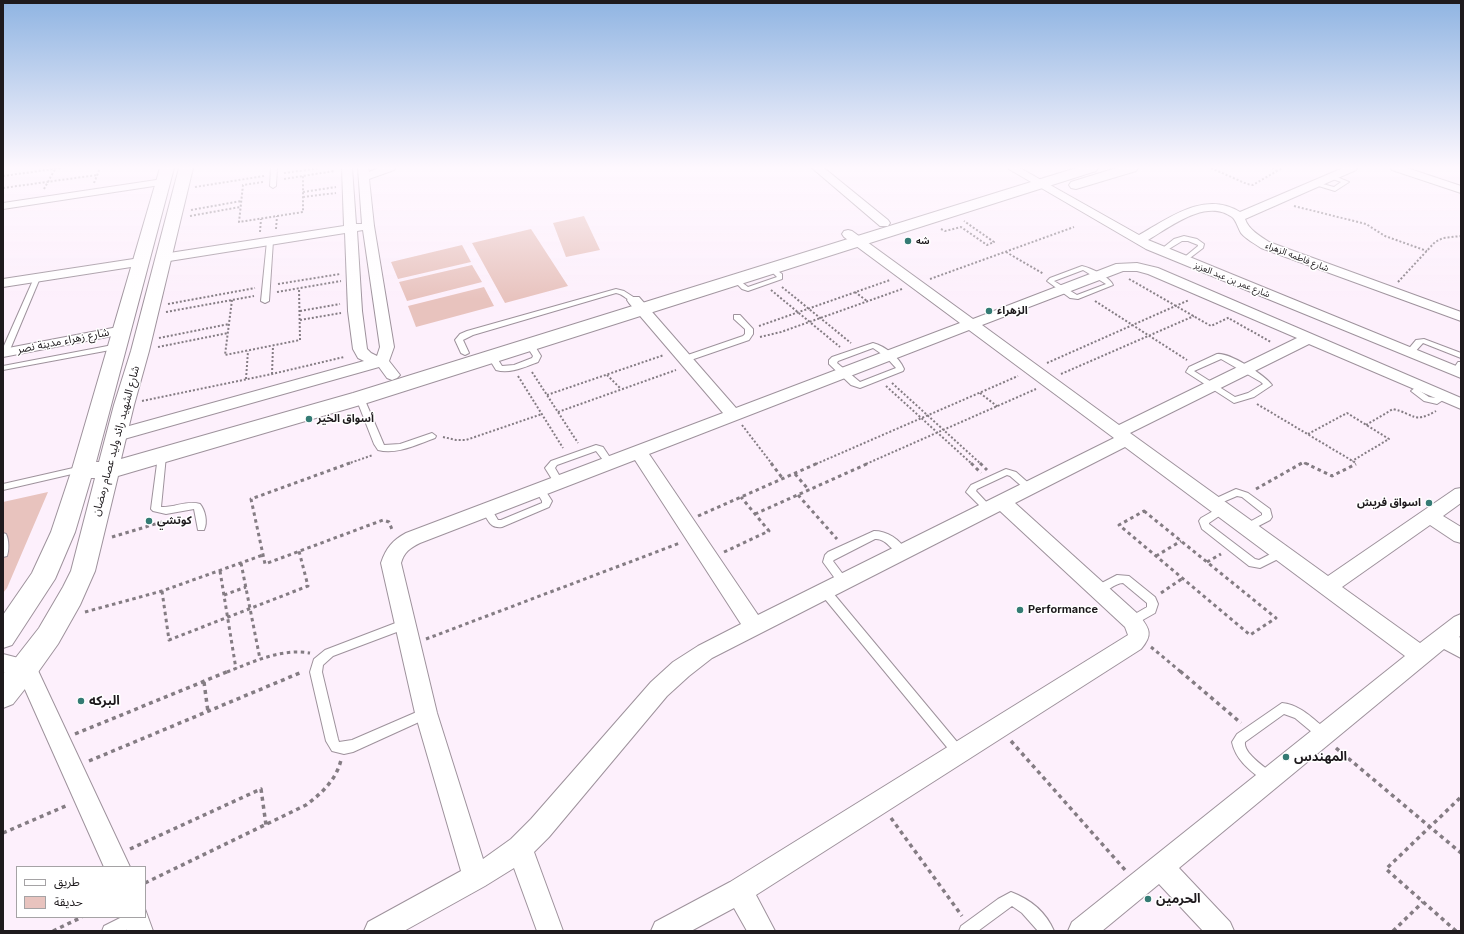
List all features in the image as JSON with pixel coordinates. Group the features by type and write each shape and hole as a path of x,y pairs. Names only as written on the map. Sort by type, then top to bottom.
{"street":[{"name":"شارع الشهيد رائد وليد عصام رمضان","path":"5,633 34,591 54,554 63,532 83,469 140,262 159,212"},
{"name":"شارع الشهيد رائد وليد عصام رمضان","path":"3,695 26,669 61,618 74,594 83,571 124,405 150,311 174,212"},
{"path":"350,212 355,306 361,353 387,368"},
{"path":"367,212 387,347 387,368"},
{"path":"870,212 884,223"},
{"path":"117,435 387,368 465,353 638,305 736,280 770,278 884,223 931,212"},
{"path":"109,464 358,392 492,357 528,354 638,305 853,238 927,220 952,212"},
{"name":"شارع عمر بن عبد العزيز","path":"1088,212 1138,240 1162,251 1410,352 1459,369"},
{"path":"1138,240 1190,212"},
{"path":"1232,212 1239,217 1252,212"},
{"name":"شارع فاطمه الزهراء","path":"1239,217 1241,226 1250,235 1265,245 1461,317"},
{"path":"163,258 368,226"},
{"path":"853,238 1420,655"},
{"path":"3,284 140,262"},
{"path":"476,877 426,713 392,563 394,553 401,544 609,462 971,325 1057,284 1105,273 1121,267 1137,267 1148,270 1421,386 1442,403 1461,404"},
{"path":"638,305 733,415"},
{"path":"377,931 499,864 520,848 540,828 659,690 681,669 705,652 1028,487 1212,386 1309,338"},
{"name":"شارع زهراء مدينة نصر","path":"4,352 119,342"},
{"path":"83,469 162,456 358,392 387,368"},
{"path":"638,451 754,626"},
{"path":"1327,587 1461,494"},
{"path":"664,931 739,891 1134,643 1135,629 1098,590 994,504"},
{"path":"1429,516 1461,536"},
{"path":"1081,931 1420,655 1455,636"},
{"path":"3,663 26,669 115,862"},
{"path":"520,848 550,931"},
{"path":"1160,867 1222,931"},
{"path":"739,891 762,931"}],"lane":[{"path":"1162,251 1181,237 1201,244 1201,247 1184,260"},
{"path":"266,297 270,241"},
{"path":"1057,284 1076,297 1086,295 1110,285 1105,273"},
{"path":"4,352 37,278"},
{"path":"684,358 746,338 749,334 749,330 737,317"},
{"path":"1410,352 1419,342 1424,341 1461,356"},
{"path":"3,368 119,342"},
{"path":"3,373 119,342"},
{"path":"870,346 876,346 899,365 900,369 864,384 857,385 832,362 835,359 859,350 870,346"},
{"path":"492,357 502,369 512,368 528,354"},
{"path":"1220,356 1227,358 1246,369 1264,380 1268,385 1238,400 1234,400 1190,372 1190,370 1220,356"},
{"path":"358,392 378,444 381,448 387,449 432,436"},
{"path":"558,482 550,466 554,463 598,448 609,462"},
{"path":"162,456 156,509 163,511 188,506 197,506 200,510 201,527"},
{"path":"3,486 83,469"},
{"path":"994,504 971,492 974,487 1003,473 1010,473 1028,487"},
{"path":"1247,528 1268,515 1264,509 1245,495 1236,492 1218,506 1204,521 1205,526 1253,563 1260,564 1280,552"},
{"path":"843,581 828,562 832,555 878,534 887,537 901,551"},
{"path":"3,537 3,553"},
{"path":"1098,590 1117,579 1125,579 1151,600 1153,604 1151,610 1135,629"},
{"path":"824,590 959,753"},
{"path":"406,624 319,662 332,741 336,747 344,748 426,713"},
{"path":"1269,778 1238,748 1238,742 1250,731 1278,710 1282,708 1289,708 1295,711 1322,735"},
{"path":"968,930 1002,904 1011,899 1022,902 1047,931"},
{"path":"109,931 136,922"}],"path":[{"path":"174,215 190,212"},
{"path":"174,215 202,212"},
{"path":"240,212 239,222 303,212"},
{"path":"927,220 945,231 961,227 986,245 994,242 952,212"},
{"path":"1317,212 1366,224 1385,236 1427,251"},
{"path":"749,330 854,292 909,280 1006,252 1074,227"},
{"path":"1389,291 1435,242 1443,238 1461,236"},
{"path":"1006,252 1057,284"},
{"path":"1105,273 1178,306 1211,326 1242,309"},
{"path":"150,311 266,286 353,276"},
{"path":"150,311 266,297 353,276"},
{"path":"770,278 859,350"},
{"path":"770,278 798,312 848,354"},
{"path":"746,338 770,335 867,302 909,280"},
{"path":"232,300 225,355 300,340 299,288"},
{"path":"854,292 867,302"},
{"path":"685,521 928,416 1178,306 1204,293"},
{"path":"1086,295 1198,366"},
{"path":"300,310 355,306"},
{"path":"300,320 355,306"},
{"path":"1222,315 1285,350"},
{"path":"755,514 998,407 1149,335 1194,316"},
{"path":"141,346 229,324"},
{"path":"141,346 228,333"},
{"path":"272,374 273,346"},
{"path":"246,379 248,351"},
{"path":"124,405 272,374 361,353"},
{"path":"528,354 547,395 584,452"},
{"path":"547,395 607,375 684,358"},
{"path":"558,412 621,389 684,358"},
{"path":"512,368 569,458"},
{"path":"607,375 621,389"},
{"path":"881,377 944,430 991,479"},
{"path":"881,377 937,433 991,479"},
{"path":"980,393 998,407"},
{"path":"1245,495 1303,463 1311,465 1332,476 1356,463 1246,397"},
{"path":"1366,425 1393,409 1422,419 1442,403"},
{"path":"1308,434 1347,413 1389,439 1352,461"},
{"path":"432,436 466,440 542,414"},
{"path":"733,415 783,479"},
{"path":"381,448 378,453 372,456 251,499 266,564 384,520 389,522 395,537 401,544"},
{"path":"795,474 809,490"},
{"path":"798,495 846,548"},
{"path":"709,558 769,531 741,497"},
{"path":"1144,511 1181,541 1276,618 1250,635 1119,525 1144,511"},
{"path":"90,544 164,522"},
{"path":"411,645 695,537"},
{"path":"1156,556 1181,541"},
{"path":"1207,562 1232,547"},
{"path":"162,591 169,640 308,586 299,551"},
{"path":"61,618 162,591 263,555"},
{"path":"241,563 260,659"},
{"path":"220,571 236,669"},
{"path":"1151,600 1183,578"},
{"path":"224,595 246,587"},
{"path":"1135,629 1250,731"},
{"path":"60,740 260,659 283,652 304,652 319,662"},
{"path":"72,769 208,712 319,662"},
{"path":"204,682 208,712"},
{"path":"999,728 1138,884"},
{"path":"1322,735 1461,853"},
{"path":"146,883 306,805 321,793 333,779 338,769 344,748"},
{"path":"115,862 261,789 266,825"},
{"path":"1456,931 1386,868 1461,797"},
{"path":"3,833 85,798"},
{"path":"880,803 968,930"},
{"path":"1393,931 1423,902"},
{"path":"53,931 80,918"}],"green space":[{"path":"584,216 600,250 566,257 553,223"},
{"path":"531,229 568,286 505,303 472,243"},
{"path":"462,245 471,262 398,279 391,262"},
{"path":"472,265 482,282 407,301 399,282"},
{"path":"484,287 494,306 416,327 408,306"},
{"path":"48,492 7,588 3,593 3,502"}],"place":[{"name":"شه","path":"908,241"},
{"name":"الزهراء","path":"989,311"},
{"name":"أسواق الخير","path":"309,419"},
{"name":"اسواق فريش","path":"1429,503"},
{"name":"كوتشي","path":"149,521"},
{"name":"Performance","path":"1020,610"},
{"name":"البركه","path":"81,701"},
{"name":"المهندس","path":"1286,757"},
{"name":"الحرمين","path":"1148,899"}]}
